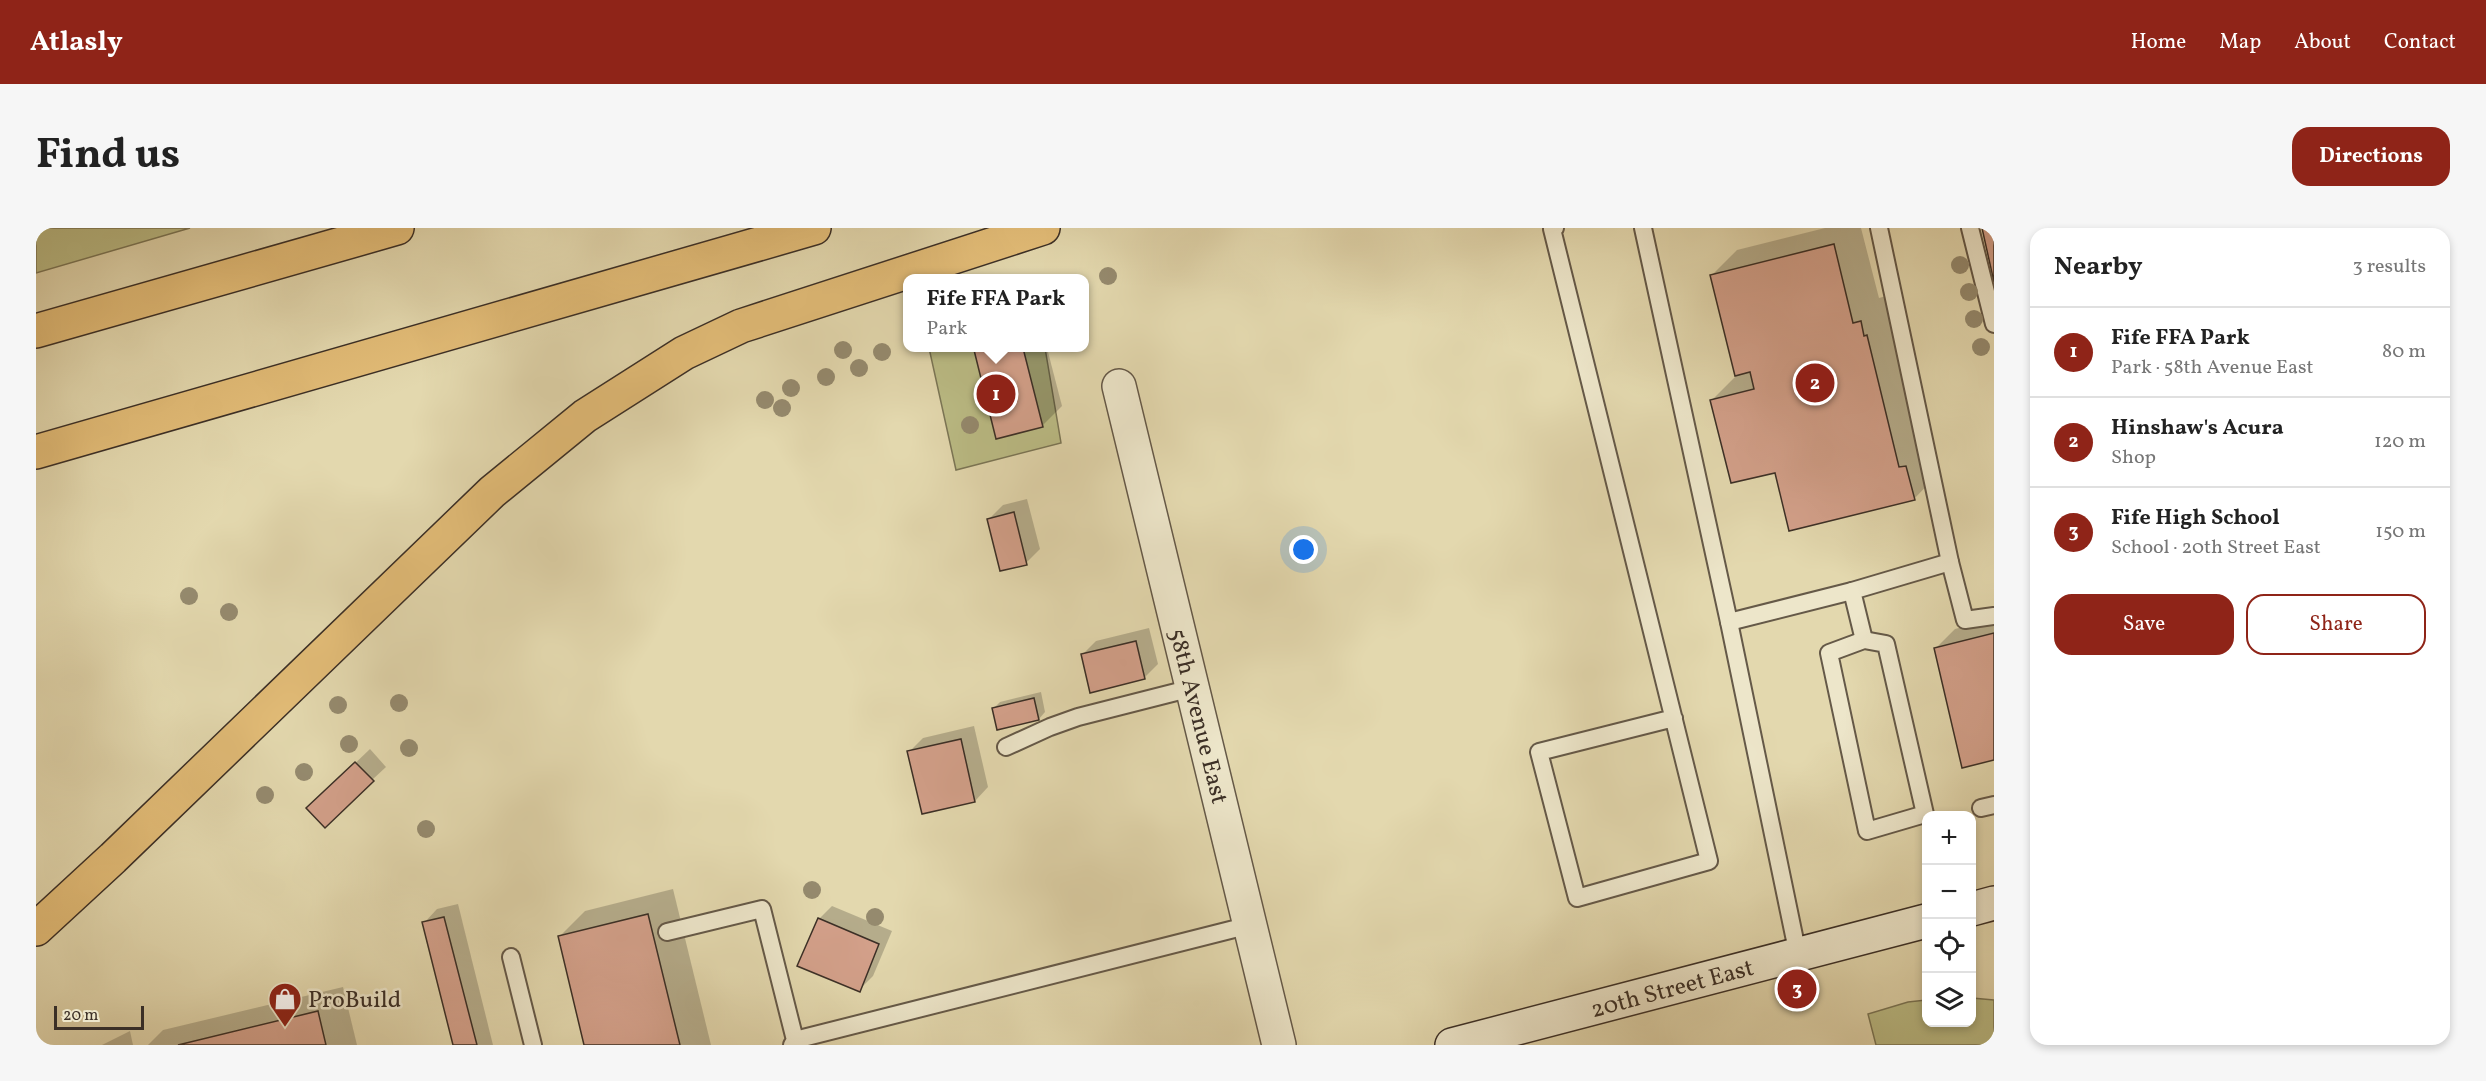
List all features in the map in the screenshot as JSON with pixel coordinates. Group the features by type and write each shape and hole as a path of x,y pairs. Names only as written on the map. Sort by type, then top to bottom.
{"highway":[{"path":"36,332 397,228"},
{"path":"36,452 814,228"},
{"path":"36,929 113,858 492,492 585,416 684,352 741,326 1043,228"}],"street":[{"name":"58th Avenue East","path":"1119,386 1279,1045"},
{"path":"1976,908 1994,903"},
{"name":"20th Street East","path":"1452,1045 1922,922"}],"lane":[{"path":"1555,228 1552,229 1674,718 1708,861 1577,898 1539,752 1674,718"},
{"path":"1643,228 1729,622 1798,955"},
{"path":"1879,228 1950,562 1965,620 1994,616"},
{"path":"1970,228 1994,324"},
{"path":"1729,622 1852,591 1950,562"},
{"path":"1852,591 1864,640"},
{"path":"1864,640 1886,644 1925,814 1867,831 1830,653 1864,640"},
{"path":"1006,747 1078,717 1192,688"},
{"path":"667,932 762,909 793,1043 1250,925"},
{"path":"511,957 533,1045"}],"green space":[{"path":"36,228 190,228 36,273"},
{"path":"930,352 1046,352 1061,443 956,470"},
{"path":"1976,998 1994,1000 1994,1045 1876,1045 1868,1014 1908,1002 1922,1000 1922,1027 1976,1027"}],"building":[{"path":"1982,228 1994,228 1994,282"},
{"path":"1834,244 1853,323 1861,321 1864,336 1867,335 1899,467 1906,466 1915,500 1789,531 1775,473 1731,483 1710,400 1754,389 1750,372 1735,376 1710,275"},
{"path":"974,352 1024,352 1043,427 996,439"},
{"path":"1014,512 1027,565 1000,571 987,519"},
{"path":"1994,633 1994,760 1962,768 1934,648"},
{"path":"1136,641 1145,679 1090,693 1081,654"},
{"path":"1034,698 1039,720 997,730 992,708"},
{"path":"961,739 975,802 922,814 907,751"},
{"path":"355,762 374,781 325,828 306,808"},
{"path":"648,914 680,1045 584,1045 558,936"},
{"path":"444,917 477,1045 453,1045 422,922"},
{"path":"818,918 879,944 860,992 797,966"},
{"name":"ProBuild","path":"318,1011 326,1045 178,1045"}],"place":[{"name":"Hinshaw's Acura","path":"1815,383"},
{"name":"Fife FFA Park","path":"996,394"},
{"name":"Fife High School","path":"1797,989"},
{"name":"ProBuild","path":"285,1028"}]}
